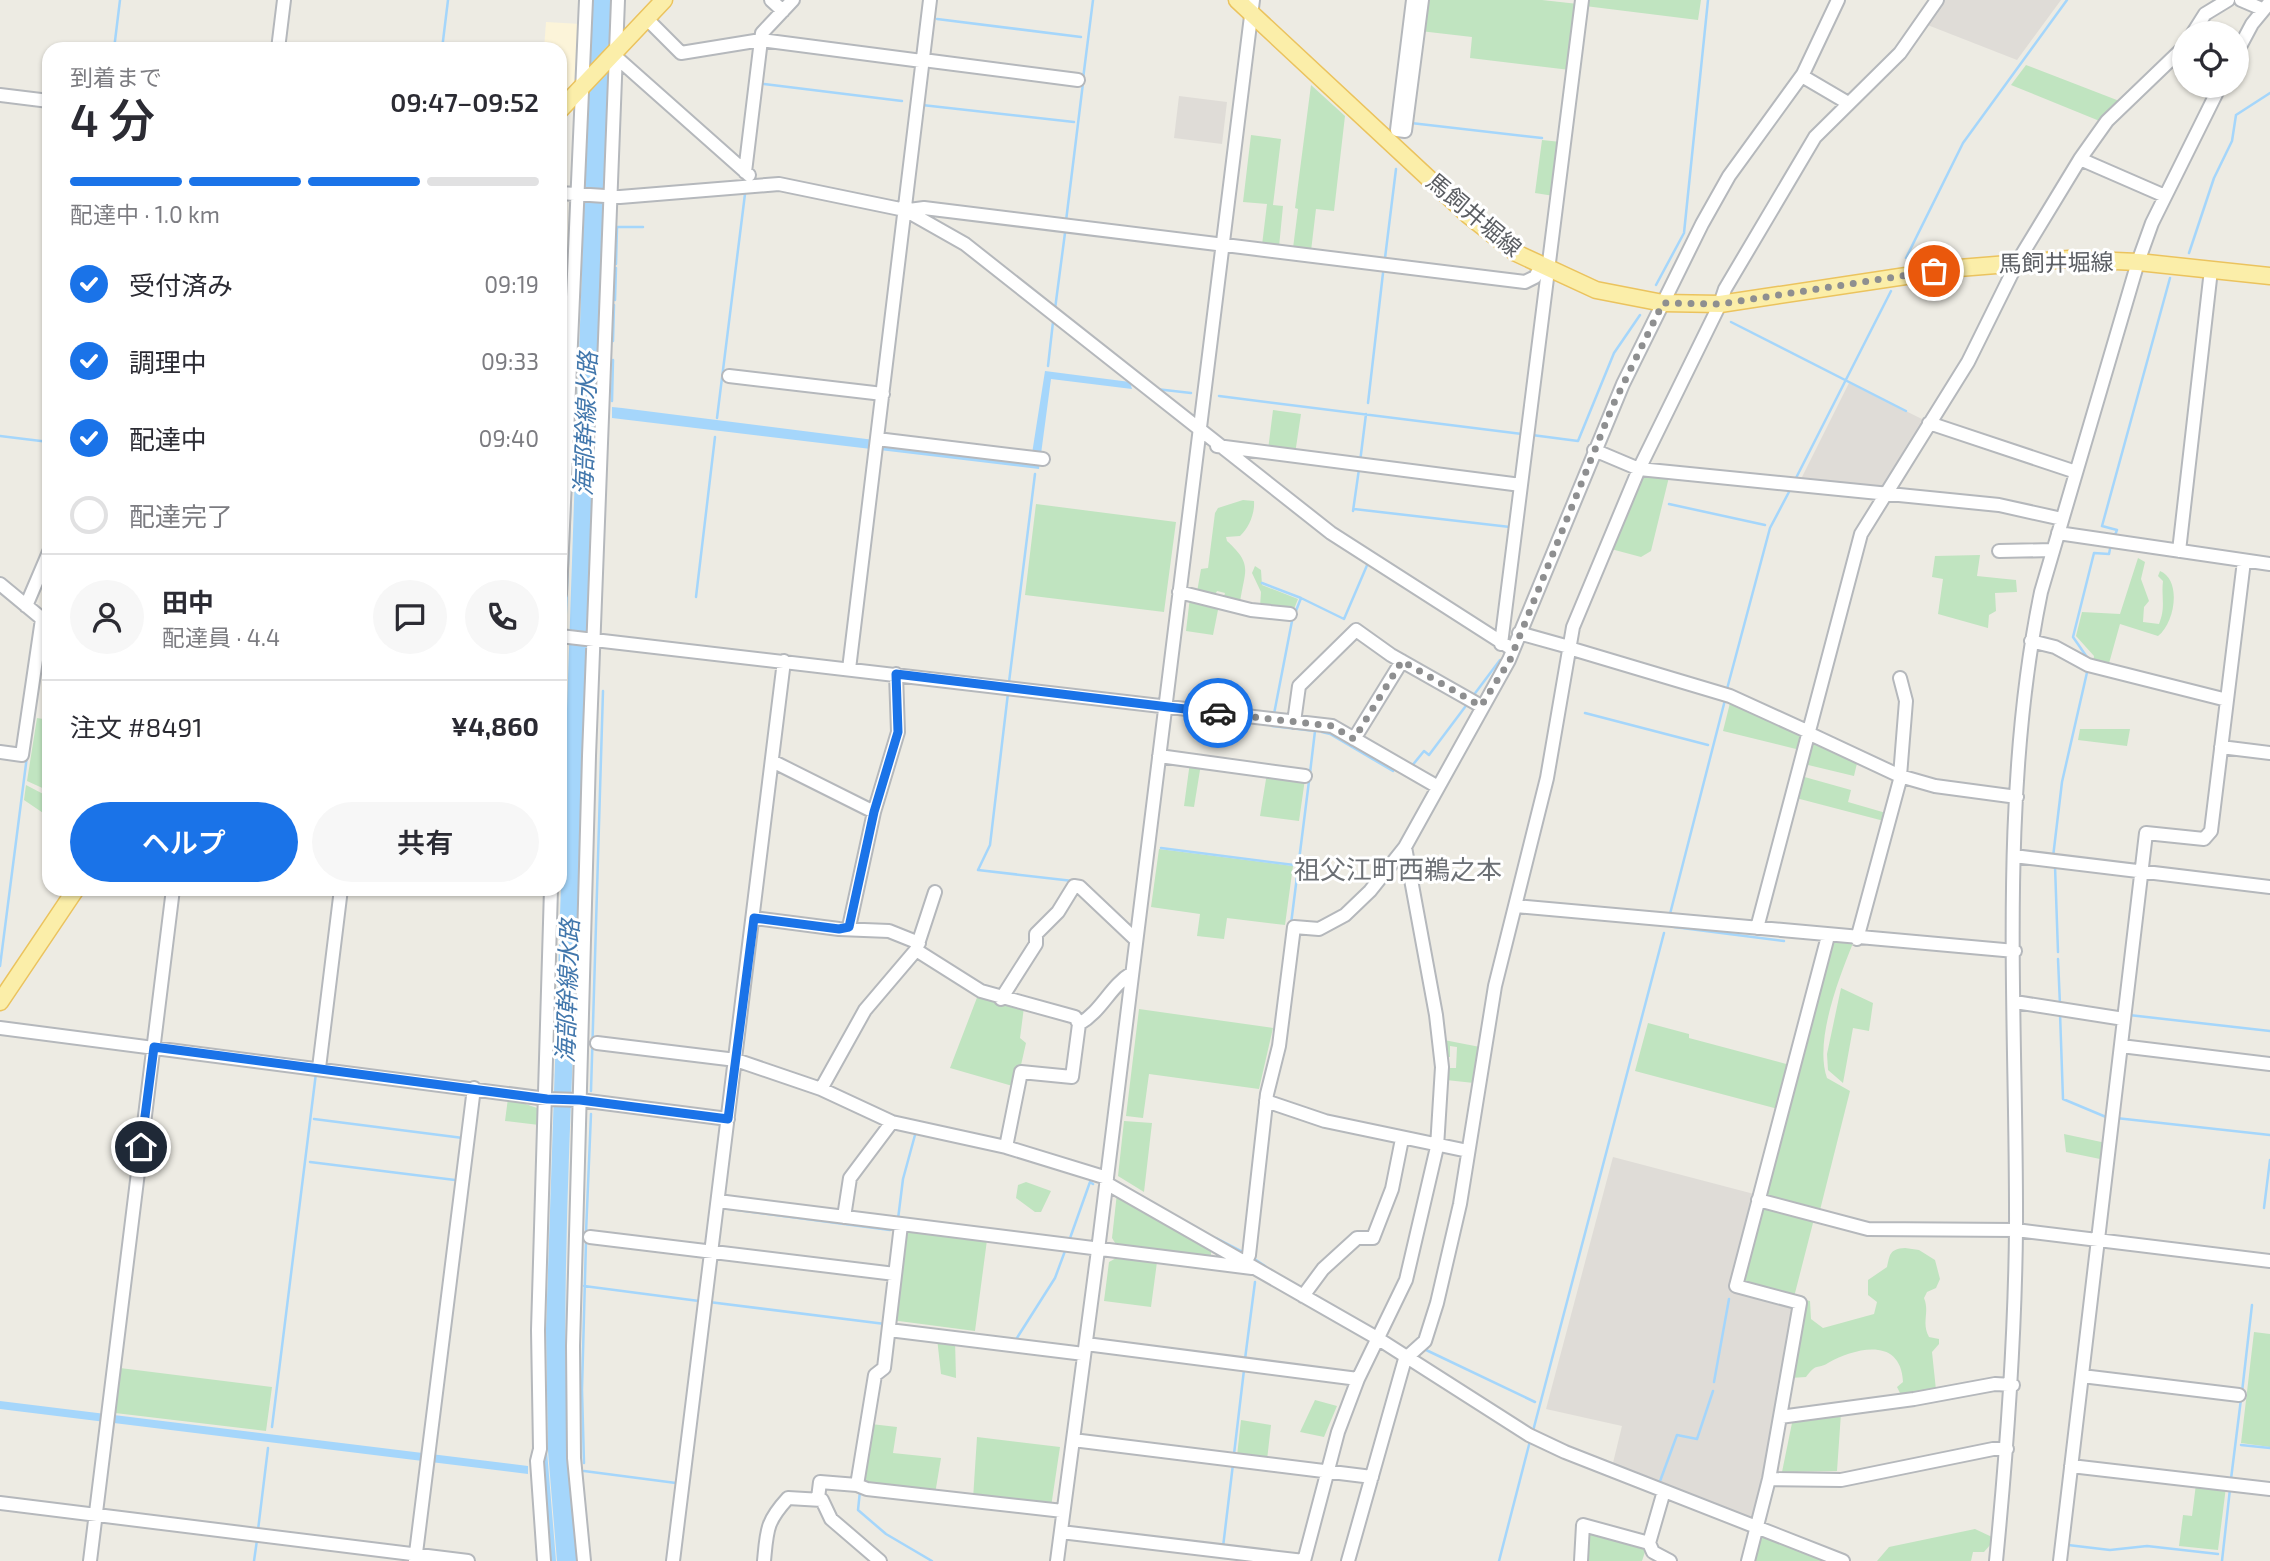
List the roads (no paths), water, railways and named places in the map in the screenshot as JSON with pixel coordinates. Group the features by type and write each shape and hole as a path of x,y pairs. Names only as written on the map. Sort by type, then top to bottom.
{"main road":[{"path":"567,102 664,0"},
{"name":"馬飼井堀線","path":"1237,0 1253,7 1397,138 1468,215 1516,253 1596,290 1663,303 1720,304 2018,261 2069,259 2138,262 2270,276"},
{"path":"0,1002 71,896"}],"street":[{"path":"279,42 284,0"},
{"path":"567,440 580,195 586,0"},
{"path":"584,1561 574,1458 573,1360 591,637 618,0"},
{"path":"771,0 783,11"},
{"path":"745,172 762,33 793,0"},
{"path":"849,668 930,0"},
{"path":"1397,138 1413,0"},
{"path":"1397,138 1405,131 1422,0"},
{"path":"1249,1265 1266,1101 1279,1046 1294,927 1319,929 1345,915 1370,891 1405,847 1481,706 1510,660 1506,647 1521,485 1546,288 1544,267 1582,0"},
{"path":"1506,647 1518,633 1594,450 1663,303 1729,176 1802,76 1829,26 1838,0"},
{"path":"1348,1561 1405,1359 1424,1341 1437,1303 1460,1204 1495,986 1547,778 1573,626 1639,469 1725,289 1815,137 1900,53 1937,0"},
{"path":"2201,21 2205,14 2228,0"},
{"path":"2241,0 2266,5 2249,33"},
{"path":"1057,1561 1253,7"},
{"path":"647,19 681,53 761,40 1078,80"},
{"path":"614,55 761,184"},
{"path":"1756,928 1861,534 1968,362 2018,261 2080,159 2107,121 2172,59"},
{"path":"1802,76 1848,103"},
{"path":"0,95 42,100"},
{"path":"1996,1561 2013,1385 2016,1230 2014,856 2031,641 2053,550 2138,262 2165,196 2214,98"},
{"path":"2080,159 2165,196"},
{"path":"567,194 608,197 779,184 905,210 924,208 1525,282 1535,277 1544,267"},
{"path":"905,210 965,244 1199,432 1331,533 1506,647"},
{"path":"2179,551 2211,270"},
{"path":"1525,282 1527,286 1546,288"},
{"path":"729,376 883,394"},
{"path":"1929,423 2076,471"},
{"path":"876,443 1038,458"},
{"path":"1217,446 1521,485"},
{"path":"1594,450 1639,469 1999,505 2062,519"},
{"path":"2058,533 2270,564"},
{"path":"1999,551 2053,550"},
{"path":"2060,1561 2146,833 2204,839 2210,834 2244,561"},
{"path":"26,606 42,568"},
{"path":"0,584 42,618"},
{"path":"1179,592 1251,610 1290,614"},
{"path":"1294,722 1299,686 1356,630 1402,661 1481,706"},
{"path":"1518,633 1730,696 1900,776 1935,786 2017,797"},
{"path":"567,636 1332,726 1438,788"},
{"path":"2031,641 2055,647 2088,664 2227,700"},
{"path":"0,752 22,755 42,643"},
{"path":"673,1561 784,661"},
{"path":"1354,739 1402,661"},
{"path":"849,927 874,812 898,732 896,674"},
{"path":"1857,939 1900,776 1906,701 1900,678"},
{"path":"2221,747 2270,753"},
{"path":"1159,756 1305,776"},
{"path":"772,761 874,812"},
{"path":"1060,1532 1304,1561 1326,1471 1358,1379 1406,1280 1437,1147 1442,1067 1436,1015 1405,847"},
{"path":"2014,856 2270,887"},
{"path":"1001,999 1036,944 1036,934 1058,912 1074,886 1080,887 1136,940"},
{"path":"821,1089 865,1010 918,946 935,892"},
{"path":"90,1561 172,896"},
{"path":"319,1068 340,896"},
{"path":"544,1561 537,1461 540,1449 538,1330 551,896"},
{"path":"1516,906 1857,939 2015,951"},
{"path":"754,918 839,929 849,927 889,930 918,946 981,991 1001,999 1075,1017 1079,1024 1072,1077 1021,1072 1006,1147"},
{"path":"1748,1561 1769,1479 1800,1303 1736,1286 1828,936"},
{"path":"1079,1024 1094,1015 1120,980 1132,973"},
{"path":"2015,1002 2124,1018"},
{"path":"0,1028 728,1119"},
{"path":"597,1043 736,1060 821,1089 891,1122 1006,1147 1106,1181 1377,1338 1405,1359 1529,1435 1843,1561"},
{"path":"2121,1046 2270,1064"},
{"path":"416,1558 474,1088"},
{"path":"1266,1101 1318,1119 1468,1152"},
{"path":"844,1217 850,1178 891,1122"},
{"path":"1303,1296 1323,1269 1357,1238 1373,1238 1392,1189 1402,1139"},
{"path":"1758,1200 1868,1229 2016,1230 2270,1261"},
{"path":"718,1201 1098,1250 1249,1265"},
{"path":"857,1485 875,1375 884,1368 901,1225"},
{"path":"590,1237 895,1274"},
{"path":"889,1330 1358,1379"},
{"path":"2082,1376 2239,1395"},
{"path":"1780,1417 1914,1399 1995,1384 2013,1385"},
{"path":"1073,1440 1372,1477"},
{"path":"1769,1479 1841,1480 1993,1449 2007,1449"},
{"path":"2071,1466 2270,1489"},
{"path":"880,1561 831,1519 818,1498 820,1482 1063,1511"},
{"path":"1664,1491 1650,1543 1653,1552 1670,1561"},
{"path":"764,1561 765,1532 772,1515 788,1498 818,1498"},
{"path":"0,1503 416,1558 468,1561"},
{"path":"1581,1561 1583,1525 1650,1543"}],"water":[{"name":"海部幹線水路","path":"591,0 611,0 566,1263 567,1412 577,1561 557,1561 548,1451 546,1329 561,896 567,896 567,709"},
{"path":"1045,371 1130,382 1132,389 1051,379 1039,469 612,418 612,407 1031,460"},
{"path":"0,1401 528,1466 528,1474 0,1409"},
{"path":"543,1451 547,1451 556,1561 549,1561 541,1463"}],"waterway":[{"path":"115,42 120,0"},
{"path":"443,42 448,0"},
{"path":"1083,79 1093,0"},
{"path":"1656,285 1684,233 1708,0"},
{"path":"1906,258 1963,143 2067,0"},
{"path":"937,19 1081,37"},
{"path":"1066,221 1083,83"},
{"path":"764,84 902,101"},
{"path":"2189,253 2214,178 2232,141 2236,115 2270,93"},
{"path":"922,105 1074,122"},
{"path":"1411,123 1542,138"},
{"path":"1385,258 1396,169"},
{"path":"717,418 745,194"},
{"path":"616,264 617,227 643,227"},
{"path":"1055,309 1065,233"},
{"path":"615,300 616,268"},
{"path":"1368,403 1383,273"},
{"path":"2115,535 2117,530 2102,526 2170,278"},
{"path":"1795,480 1891,291"},
{"path":"613,341 614,305"},
{"path":"1532,435 1578,441 1614,353 1640,315"},
{"path":"1048,366 1053,322"},
{"path":"1731,322 1906,411"},
{"name":"海部幹線水路","path":"612,401 613,360"},
{"path":"1156,389 1191,393"},
{"path":"1219,396 1522,434"},
{"path":"1360,462 1366,414"},
{"path":"0,436 42,441"},
{"path":"696,597 715,437"},
{"path":"1353,511 1359,469"},
{"path":"1009,682 1035,474"},
{"path":"1727,689 1770,528 1790,490"},
{"name":"海部幹線水路","path":"567,586 571,492"},
{"path":"1669,504 1765,525"},
{"path":"1354,509 1510,527"},
{"path":"2089,660 2073,637 2094,553 2109,554 2110,549"},
{"path":"1274,714 1292,621 1301,598 1344,619 1368,563"},
{"path":"1262,583 1301,598"},
{"path":"32,603 42,611"},
{"path":"1473,696 1500,660"},
{"path":"2053,857 2062,782 2088,668"},
{"name":"海部幹線水路","path":"591,1091 603,691"},
{"path":"1008,693 990,845 978,870 1073,881"},
{"path":"1670,914 1725,700"},
{"path":"1411,767 1424,751 1429,755 1468,703"},
{"path":"1585,713 1708,745"},
{"path":"1272,726 1315,731 1310,773"},
{"path":"1322,732 1393,771"},
{"path":"0,966 27,756"},
{"path":"1291,924 1309,781"},
{"path":"1161,848 1294,865"},
{"path":"2055,866 2058,952"},
{"path":"1674,927 1784,941"},
{"path":"1533,1431 1664,933"},
{"path":"2058,959 2060,1005"},
{"path":"2060,1013 2063,1099 2106,1117"},
{"path":"2129,1015 2270,1031"},
{"path":"272,1427 316,1073"},
{"name":"海部幹線水路","path":"551,1096 552,1074"},
{"path":"550,1124 551,1102"},
{"path":"586,1233 591,1114"},
{"path":"2116,1118 2270,1135"},
{"path":"314,1119 463,1138"},
{"path":"898,1219 903,1179 915,1135"},
{"path":"2264,1208 2270,1160"},
{"path":"310,1162 455,1180"},
{"path":"1069,1241 1090,1182 1093,1184"},
{"path":"722,1208 890,1230"},
{"path":"1180,1218 1208,1234"},
{"path":"1216,1238 1245,1253"},
{"path":"584,1463 582,1390 586,1241"},
{"path":"1015,1341 1055,1278 1065,1251"},
{"path":"1253,1258 1265,1266"},
{"path":"1245,1359 1255,1282"},
{"path":"584,1286 699,1301"},
{"path":"1714,1382 1729,1299"},
{"path":"709,1302 885,1324"},
{"path":"2242,1392 2252,1305"},
{"path":"1424,1349 1535,1402"},
{"path":"1234,1454 1244,1370"},
{"path":"1659,1484 1677,1435 1697,1439 1713,1391"},
{"path":"2231,1479 2241,1399"},
{"path":"1499,1561 1530,1441"},
{"path":"2241,1445 2270,1448"},
{"path":"258,1530 268,1448"},
{"path":"1223,1547 1233,1464"},
{"path":"584,1471 676,1483"},
{"path":"2222,1561 2230,1489"},
{"path":"860,1491 858,1510 886,1534 932,1561"},
{"path":"254,1561 257,1540"},
{"path":"2068,1545 2110,1550 2147,1546 2218,1554"}],"district":[{"name":"祖父江町西鵜之本","path":"1398,870"}]}
